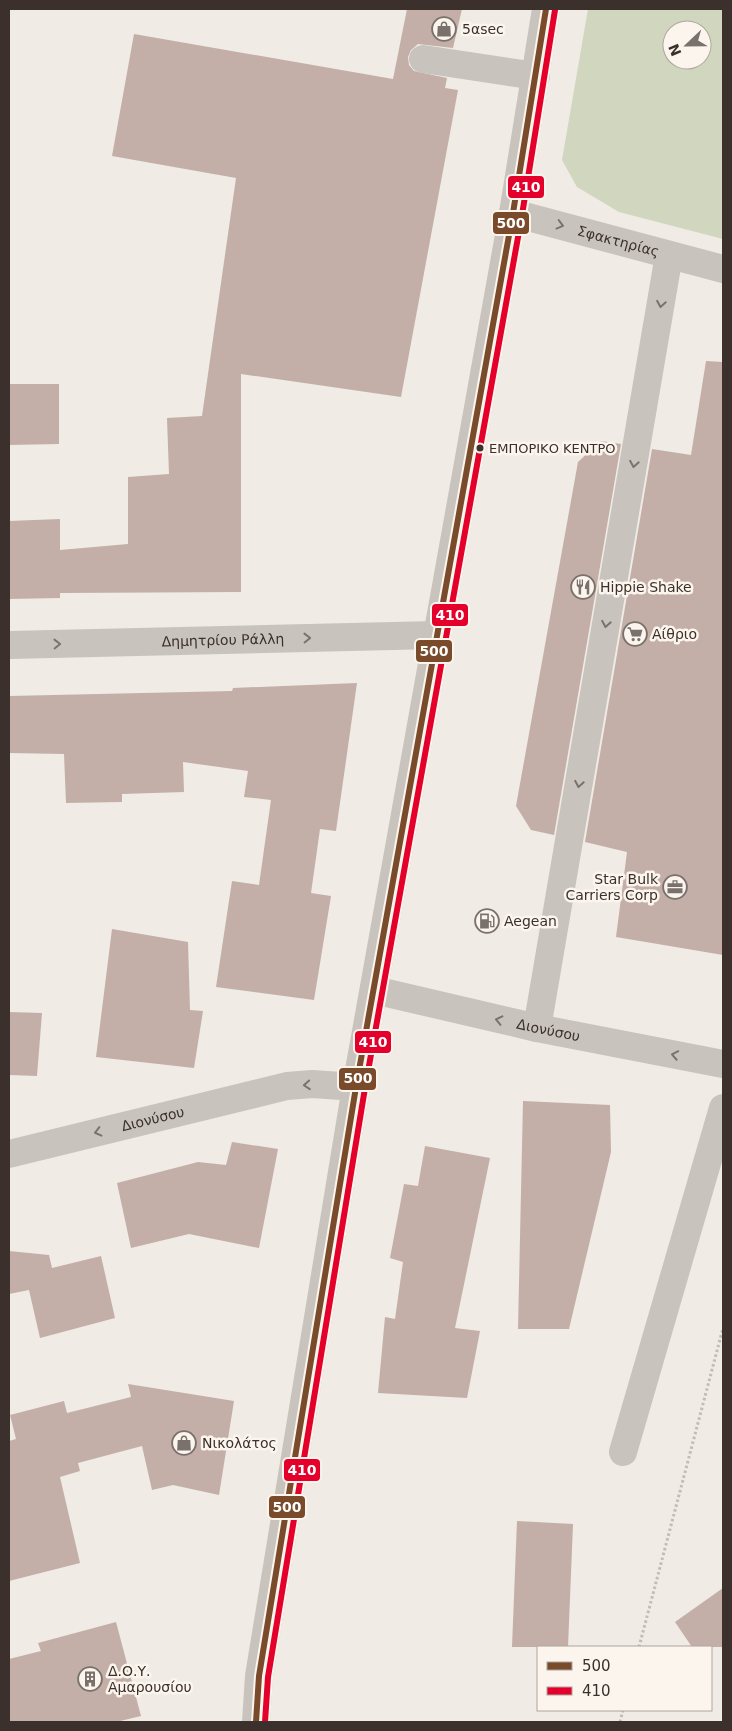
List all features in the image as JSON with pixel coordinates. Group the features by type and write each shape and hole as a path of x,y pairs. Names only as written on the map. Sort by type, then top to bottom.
{"street":[{"path":"256,1722 259,1676 356,1087 513,213 546,9"},
{"path":"423,59 536,76"},
{"name":"Σφακτηρίας","path":"513,213 723,269"},
{"path":"537,1028 669,256"},
{"name":"Δημητρίου Ράλλη","path":"9,645 436,635"},
{"name":"Διονύσου","path":"374,990 537,1028 723,1064"},
{"name":"Διονύσου","path":"9,1154 287,1086 312,1084 356,1087"},
{"path":"623,1452 723,1108"}],"path":[{"path":"639,1646 723,1328"}],"green space":[{"path":"588,9 723,9 723,239 619,212 577,187 562,160"}],"building":[{"path":"407,9 462,9 453,48 418,44 411,50 408,57 409,65 414,71 447,78 445,88 458,90 401,397 241,374 241,592 60,593 60,598 9,599 9,521 60,519 60,550 128,544 128,477 169,474 167,418 202,416 236,178 112,156 134,34 393,79"},
{"name":"Αίθριο","path":"706,361 723,362 723,955 616,937 627,852 585,842 652,449 691,455"},
{"path":"9,384 59,384 59,444 9,445"},
{"path":"601,441 621,444 554,835 531,830 516,806 578,462"},
{"path":"357,683 336,831 320,829 311,893 331,896 314,1000 216,987 232,881 259,885 271,800 244,797 248,771 183,762 184,792 122,794 122,802 66,803 64,754 9,753 9,696 232,691 233,688"},
{"path":"112,929 188,942 190,1010 203,1011 194,1068 96,1057"},
{"path":"9,1012 42,1013 37,1076 9,1075"},
{"path":"523,1101 610,1105 611,1152 569,1329 518,1329"},
{"path":"232,1142 278,1149 259,1248 189,1234 131,1248 117,1183 198,1162 226,1165"},
{"path":"425,1146 490,1158 455,1328 480,1331 467,1398 378,1393 385,1317 395,1319 403,1262 390,1258 404,1184 418,1186"},
{"path":"9,1251 49,1255 52,1268 101,1256 115,1318 40,1338 29,1290 9,1294"},
{"path":"128,1384 234,1401 219,1495 173,1485 152,1490 142,1446 78,1463 80,1471 60,1477 80,1563 9,1581 9,1441 16,1439 10,1415 64,1401 67,1413 131,1397"},
{"path":"517,1521 573,1524 568,1646 512,1647"},
{"path":"723,1588 723,1647 691,1646 675,1622"},
{"name":"Δ.Ο.Υ. Αμαρουσίου","path":"116,1622 141,1716 116,1722 9,1722 9,1659 41,1651 38,1643"}],"transit line":[{"name":"500","path":"256,1722 259,1676 356,1087 513,213 546,9"},
{"name":"410","path":"265,1722 268,1677 365,1088 522,215 555,10"}],"place":[{"name":"5αsec","path":"444,29"},
{"name":"ΕΜΠΟΡΙΚΟ ΚΕΝΤΡΟ","path":"480,448"},
{"name":"Hippie Shake","path":"583,587"},
{"name":"Αίθριο","path":"635,634"},
{"name":"Star Bulk Carriers Corp","path":"675,887"},
{"name":"Aegean","path":"487,921"},
{"name":"Νικολάτος","path":"184,1443"},
{"name":"Δ.Ο.Υ. Αμαρουσίου","path":"90,1679"}]}
